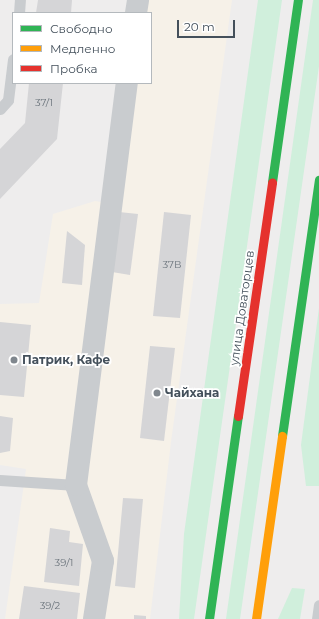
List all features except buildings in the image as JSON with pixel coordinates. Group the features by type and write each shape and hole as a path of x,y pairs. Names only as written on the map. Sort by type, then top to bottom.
{"main road":[{"name":"улица Доваторцев","path":"209,619 298,0"},
{"path":"256,619 319,180"}],"street":[{"path":"136,12 138,0"},
{"path":"94,619 103,561 76,485 127,84"}],"lane":[{"path":"18,12 20,0"},
{"path":"0,109 8,100 12,67"},
{"path":"0,480 76,485"},
{"path":"317,619 319,605"}],"shaded area":[{"path":"138,0 232,0 171,442 150,619 5,619 26,469 0,465 0,304 39,303 53,214 95,201 113,204 128,84 152,84 152,12 137,12"}],"green space":[{"path":"258,0 282,0 194,619 179,619 184,534"},
{"path":"313,0 319,0 319,66 240,619 226,619"},
{"path":"319,308 319,486 306,486 301,445"},
{"path":"292,588 305,589 300,619 278,619"}],"traffic: fast":[{"path":"272,182 298,0"},
{"path":"282,436 319,180"},
{"path":"209,619 238,416"}],"traffic: slow":[{"path":"256,619 282,436"}],"traffic: jam":[{"path":"238,416 272,182"}],"place":[{"name":"Патрик, Кафе","path":"14,360"},
{"name":"Чайхана","path":"157,393"}]}
